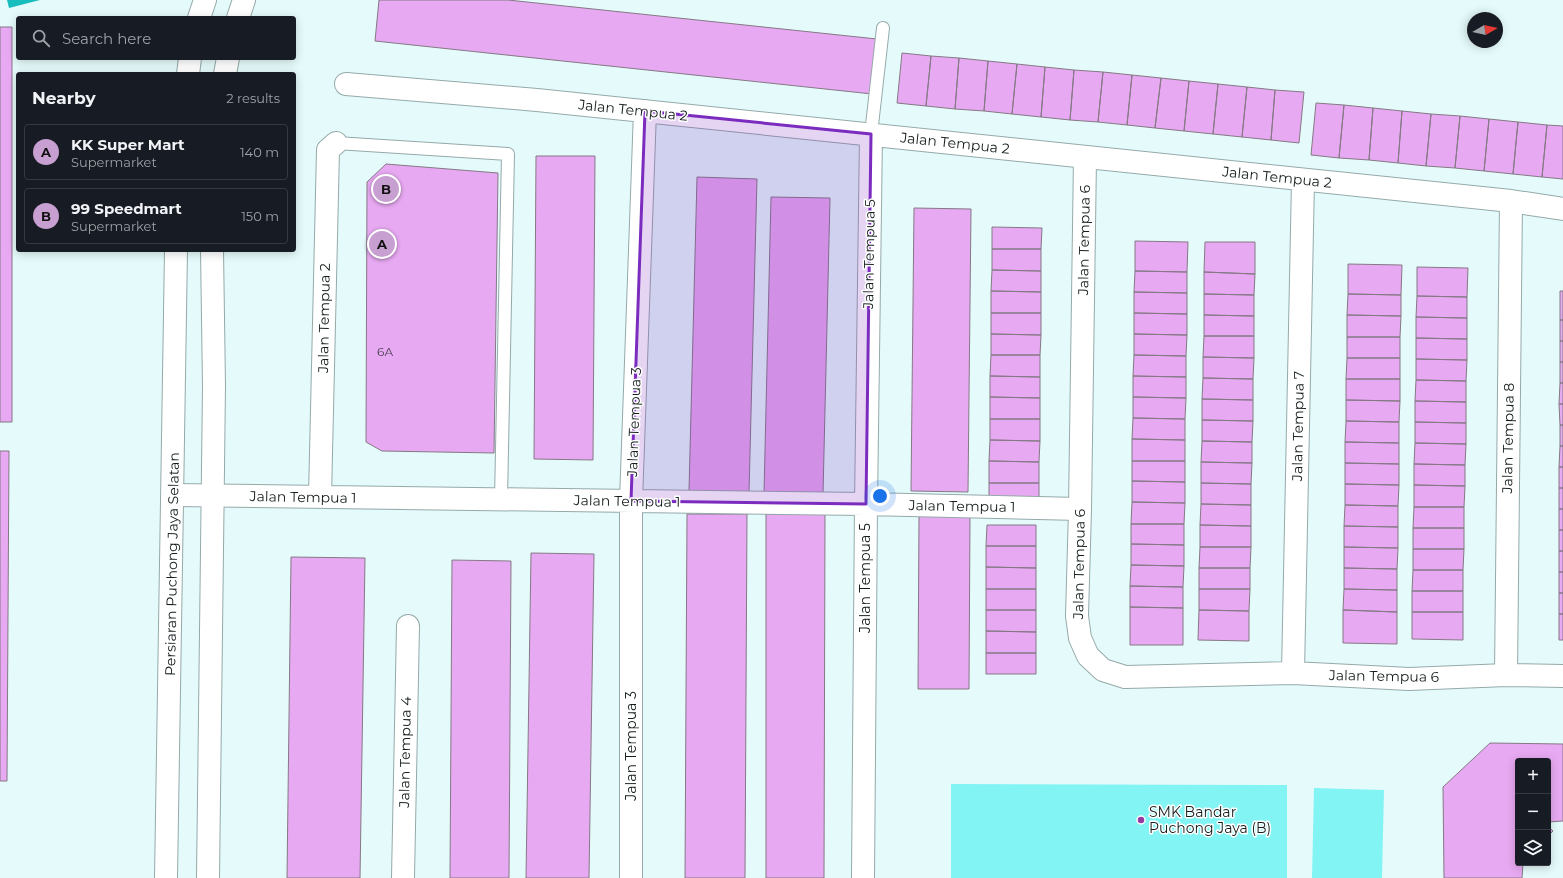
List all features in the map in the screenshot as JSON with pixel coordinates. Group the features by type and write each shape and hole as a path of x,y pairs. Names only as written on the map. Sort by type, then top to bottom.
{"street":[{"path":"200,16 205,0"},
{"path":"239,16 244,0"},
{"path":"188,72 190,60"},
{"path":"225,72 228,60"},
{"name":"Jalan Tempua 2","path":"346,84 517,98 871,134 1511,201 1563,209"},
{"name":"Jalan Tempua 3","path":"631,878 631,501 645,111"},
{"name":"Jalan Tempua 5","path":"863,878 871,134"},
{"name":"Jalan Tempua 2","path":"320,497 328,150 336,143"},
{"name":"Jalan Tempua 6","path":"1084,157 1080,509 1077,616 1080,638 1088,656 1103,670 1125,677 1293,673 1409,679 1506,675 1563,676"},
{"name":"Jalan Tempua 7","path":"1293,673 1302,180"},
{"name":"Jalan Tempua 8","path":"1506,675 1511,201"},
{"name":"Persiaran Puchong Jaya Selatan","path":"166,878 176,252"},
{"path":"208,878 214,386 212,252"},
{"name":"Jalan Tempua 1","path":"173,495 866,504 1080,509"},
{"name":"Jalan Tempua 4","path":"403,878 408,626"}],"lane":[{"path":"871,134 883,28"},
{"path":"336,143 508,154 501,499"}],"highlighted area":[{"path":"645,111 871,134 866,504 631,501"}],"shaded area":[{"path":"7,0 40,0 9,8"},
{"path":"951,784 1287,785 1287,878 951,878"},
{"path":"1314,788 1384,790 1382,878 1312,878"}],"building":[{"path":"379,0 508,0 877,39 872,94 375,41"},
{"path":"0,27 12,27 12,422 0,422"},
{"path":"902,53 931,56 926,106 897,103"},
{"path":"931,56 959,58 955,109 926,106"},
{"path":"959,58 988,61 984,111 955,109"},
{"path":"988,61 1017,64 1012,114 984,111"},
{"path":"1017,64 1045,67 1041,117 1012,114"},
{"path":"1045,67 1074,70 1070,120 1041,117"},
{"path":"1074,70 1103,72 1098,122 1070,120"},
{"path":"1103,72 1132,75 1127,125 1098,122"},
{"path":"1132,75 1161,78 1155,128 1127,125"},
{"path":"1161,78 1189,81 1184,131 1155,128"},
{"path":"1189,81 1218,84 1213,134 1184,131"},
{"path":"1218,84 1247,87 1242,137 1213,134"},
{"path":"1247,87 1275,90 1271,140 1242,137"},
{"path":"1275,90 1304,92 1299,143 1271,140"},
{"path":"1316,103 1344,105 1339,158 1311,155"},
{"path":"1344,105 1373,108 1369,160 1339,158"},
{"path":"1373,108 1402,111 1398,163 1369,160"},
{"path":"1402,111 1431,114 1426,166 1398,163"},
{"path":"1431,114 1460,116 1455,168 1426,166"},
{"path":"1460,116 1489,119 1484,171 1455,168"},
{"path":"1489,119 1518,122 1513,174 1484,171"},
{"path":"1518,122 1547,125 1542,177 1513,174"},
{"path":"1547,125 1563,126 1563,179 1542,177"},
{"path":"536,156 595,156 593,460 534,459"},
{"path":"386,164 498,173 494,453 382,451 366,442 367,182"},
{"path":"697,177 757,179 749,492 689,491"},
{"path":"771,197 830,198 823,494 764,493"},
{"path":"914,208 971,209 968,492 911,491"},
{"path":"992,227 1042,228 1041,249 992,249"},
{"path":"1135,241 1188,242 1187,272 1135,271"},
{"path":"1205,242 1255,242 1255,274 1204,272"},
{"path":"992,249 1041,249 1041,271 992,270"},
{"path":"1348,264 1402,265 1401,295 1348,294"},
{"path":"1417,267 1468,268 1467,297 1417,296"},
{"path":"992,270 1041,271 1041,292 991,291"},
{"path":"1135,271 1187,272 1187,293 1134,292"},
{"path":"1204,272 1255,274 1254,295 1204,294"},
{"path":"991,291 1041,292 1041,313 991,313"},
{"path":"1560,291 1563,291 1563,320 1560,320"},
{"path":"1134,292 1187,293 1187,314 1134,313"},
{"path":"1204,294 1254,295 1254,316 1204,315"},
{"path":"1348,294 1401,295 1401,316 1347,315"},
{"path":"1417,296 1467,297 1467,318 1416,317"},
{"path":"991,313 1041,313 1041,335 991,334"},
{"path":"1134,313 1187,314 1187,335 1134,334"},
{"path":"1204,315 1254,316 1254,336 1204,336"},
{"path":"1347,315 1401,316 1400,337 1347,337"},
{"path":"1416,317 1467,318 1467,339 1416,338"},
{"path":"1560,320 1563,320 1563,341 1560,341"},
{"path":"991,334 1041,335 1040,355 991,355"},
{"path":"1134,334 1187,335 1186,356 1134,355"},
{"path":"1204,336 1254,336 1254,358 1203,357"},
{"path":"1347,337 1400,337 1400,358 1347,358"},
{"path":"1416,338 1467,339 1467,360 1416,359"},
{"path":"1560,341 1563,341 1563,362 1560,362"},
{"path":"991,355 1040,355 1040,377 990,376"},
{"path":"1134,355 1186,356 1186,377 1133,376"},
{"path":"1203,357 1254,358 1253,379 1203,378"},
{"path":"1347,358 1400,358 1400,379 1346,379"},
{"path":"1416,359 1467,360 1466,381 1416,380"},
{"path":"1560,362 1563,362 1563,383 1560,383"},
{"path":"990,376 1040,377 1040,398 990,397"},
{"path":"1133,376 1186,377 1186,398 1133,397"},
{"path":"1203,378 1253,379 1253,400 1202,399"},
{"path":"1346,379 1400,379 1400,401 1346,400"},
{"path":"1416,380 1466,381 1466,402 1415,401"},
{"path":"1560,383 1563,383 1563,404 1559,404"},
{"path":"990,397 1040,398 1040,419 990,419"},
{"path":"1133,397 1186,398 1185,419 1133,418"},
{"path":"1202,399 1253,400 1253,421 1202,420"},
{"path":"1346,400 1400,401 1399,422 1346,421"},
{"path":"1415,401 1466,402 1466,423 1415,422"},
{"path":"1559,404 1563,404 1563,425 1560,425"},
{"path":"1133,418 1185,419 1185,440 1132,439"},
{"path":"990,419 1040,419 1040,441 990,440"},
{"path":"1202,420 1253,421 1252,442 1202,441"},
{"path":"1346,421 1399,422 1399,443 1345,442"},
{"path":"1415,422 1466,423 1466,444 1415,443"},
{"path":"1560,425 1563,425 1563,446 1560,446"},
{"path":"1132,439 1185,440 1185,461 1132,461"},
{"path":"990,440 1040,441 1039,462 989,461"},
{"path":"1202,441 1252,442 1252,463 1201,462"},
{"path":"1345,442 1399,443 1399,464 1345,463"},
{"path":"1415,443 1466,444 1465,465 1414,464"},
{"path":"1560,446 1563,446 1563,467 1559,467"},
{"path":"0,451 9,451 7,781 0,781"},
{"path":"989,461 1039,462 1039,483 989,483"},
{"path":"1132,461 1185,461 1185,482 1132,481"},
{"path":"1201,462 1252,463 1251,484 1201,483"},
{"path":"1345,463 1399,464 1399,485 1345,484"},
{"path":"1414,464 1465,465 1465,486 1414,485"},
{"path":"1559,467 1563,467 1563,488 1559,488"},
{"path":"1132,481 1185,482 1185,503 1132,502"},
{"path":"989,483 1039,483 1039,505 989,504"},
{"path":"1201,483 1251,484 1251,505 1201,504"},
{"path":"1345,484 1399,485 1398,506 1345,505"},
{"path":"1414,485 1465,486 1464,507 1414,507"},
{"path":"1559,488 1563,488 1563,509 1559,509"},
{"path":"1132,502 1185,503 1184,524 1131,524"},
{"path":"1201,504 1251,505 1251,526 1200,525"},
{"path":"1345,505 1398,506 1398,527 1344,526"},
{"path":"1414,507 1464,507 1464,528 1413,528"},
{"path":"1559,509 1563,509 1563,530 1559,530"},
{"path":"687,514 747,514 745,878 685,878"},
{"path":"766,514 825,514 824,878 766,878"},
{"path":"919,514 970,515 969,689 918,689"},
{"path":"1131,524 1184,524 1184,545 1131,544"},
{"path":"987,525 1036,525 1036,546 986,546"},
{"path":"1200,525 1251,526 1251,547 1200,547"},
{"path":"1344,526 1398,527 1398,548 1344,547"},
{"path":"1413,528 1464,528 1464,549 1413,549"},
{"path":"1559,530 1563,530 1563,551 1559,551"},
{"path":"1131,544 1184,545 1184,566 1131,565"},
{"path":"986,546 1036,546 1036,568 986,567"},
{"path":"1200,547 1251,547 1250,568 1199,568"},
{"path":"1344,547 1398,548 1397,569 1344,568"},
{"path":"1413,549 1464,549 1463,570 1413,570"},
{"path":"1559,551 1563,551 1563,572 1559,572"},
{"path":"531,553 594,554 589,878 526,878"},
{"path":"291,557 365,558 360,878 287,878"},
{"path":"452,560 511,561 509,878 450,878"},
{"path":"1131,565 1184,566 1183,587 1130,586"},
{"path":"986,567 1036,568 1036,589 986,589"},
{"path":"1199,568 1250,568 1250,589 1199,589"},
{"path":"1344,568 1397,569 1397,590 1344,589"},
{"path":"1413,570 1463,570 1463,591 1412,591"},
{"path":"1559,572 1563,572 1563,593 1559,593"},
{"path":"1130,586 1183,587 1183,608 1130,607"},
{"path":"986,589 1036,589 1036,610 986,610"},
{"path":"1199,589 1250,589 1249,611 1199,610"},
{"path":"1344,589 1397,590 1397,612 1343,610"},
{"path":"1412,591 1463,591 1463,612 1412,612"},
{"path":"1559,593 1563,593 1563,614 1559,614"},
{"path":"1130,607 1183,608 1183,645 1130,645"},
{"path":"986,610 1036,610 1036,632 986,631"},
{"path":"1199,610 1249,611 1249,641 1198,640"},
{"path":"1343,610 1397,612 1397,644 1343,643"},
{"path":"1412,612 1463,612 1463,640 1412,639"},
{"path":"1559,614 1563,614 1563,640 1559,640"},
{"path":"986,631 1036,632 1036,653 986,653"},
{"path":"986,653 1036,653 1036,674 986,674"},
{"path":"1490,743 1563,744 1563,821 1551,822 1551,758 1515,758 1515,866 1523,866 1522,878 1444,878 1443,787"}],"place":[{"name":"99 Speedmart","path":"386,189"},
{"name":"KK Super Mart","path":"382,244"},
{"name":"SMK Bandar Puchong Jaya (B)","path":"1141,820"}]}
